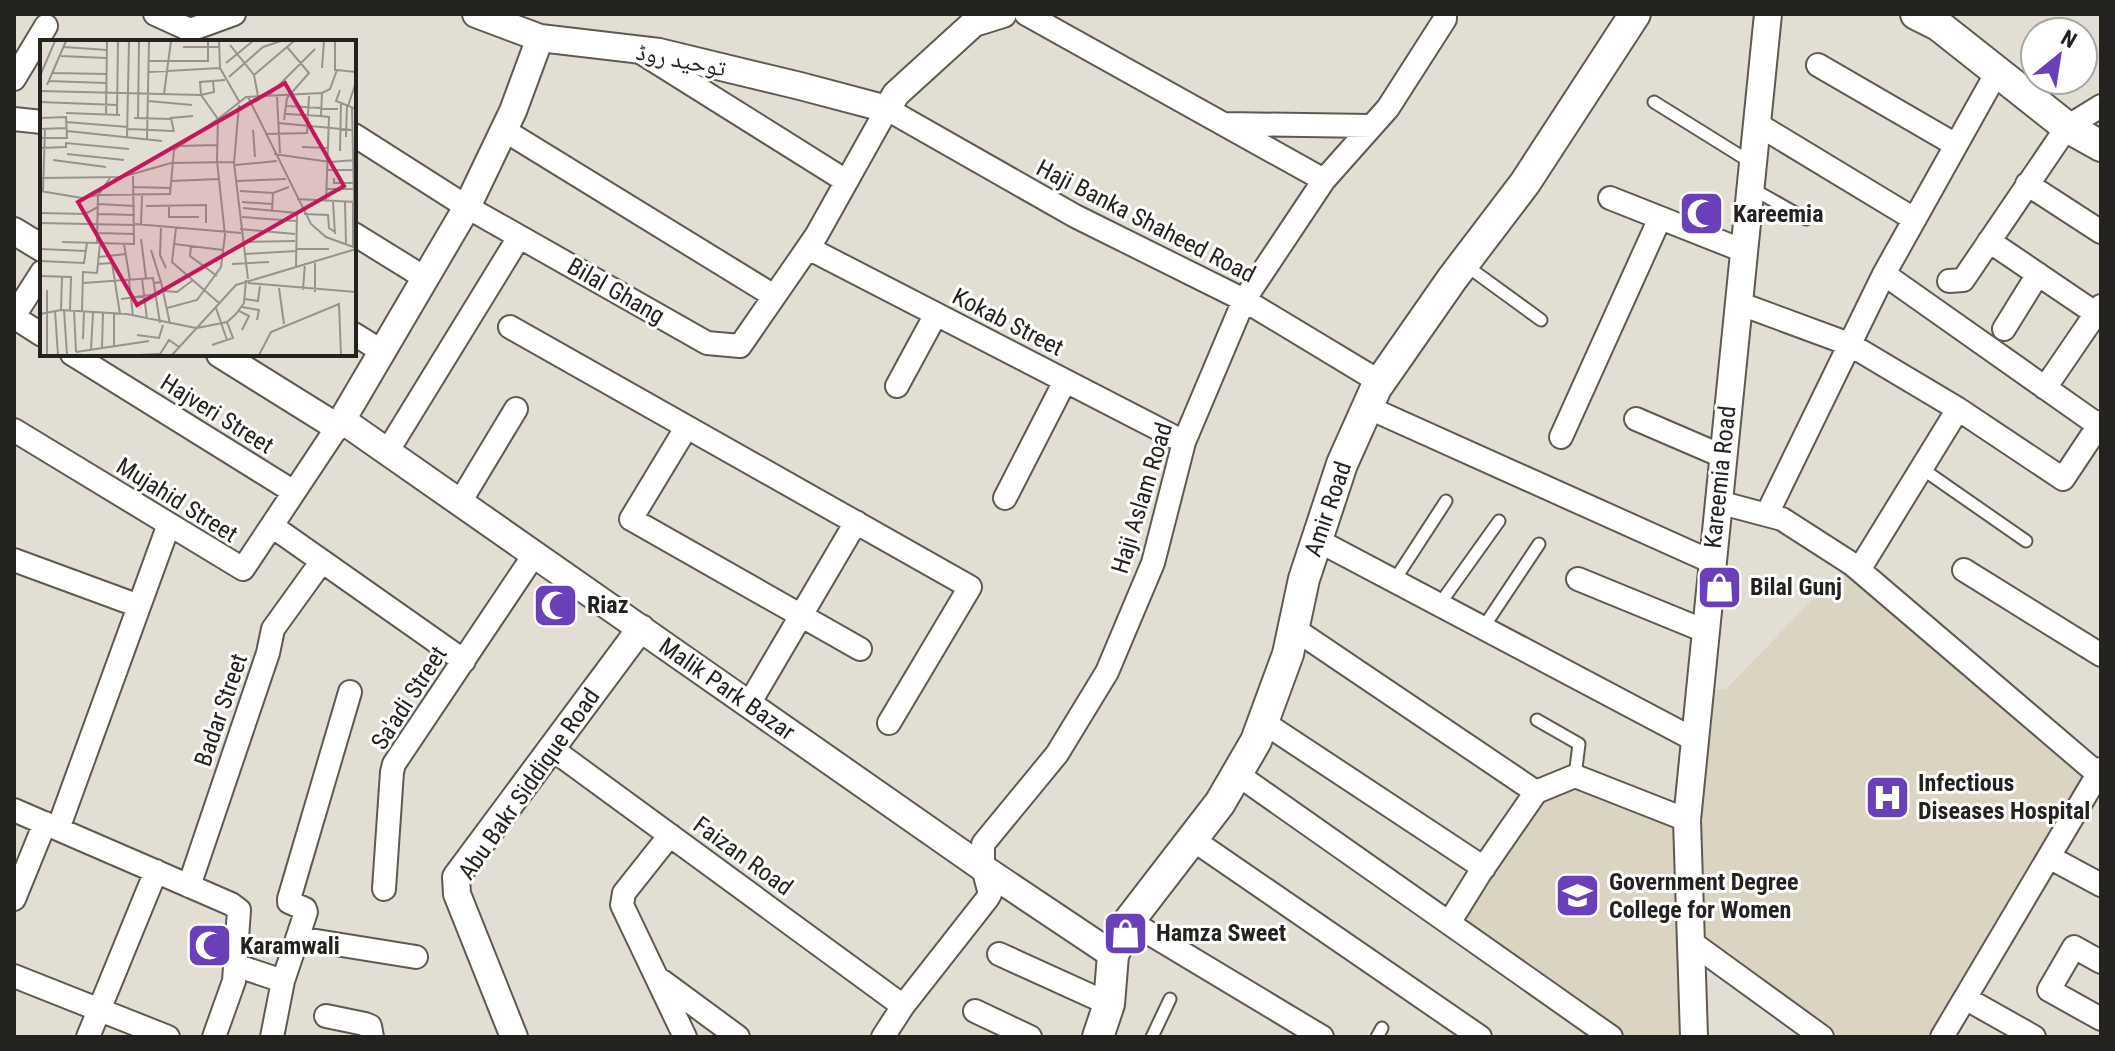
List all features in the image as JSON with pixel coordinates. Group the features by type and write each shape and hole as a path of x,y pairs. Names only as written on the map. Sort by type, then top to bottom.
{"main road":[{"name":"Amir Road","path":"1099,1037 1109,1004 1113,955 1129,921 1220,803 1256,741 1288,654 1304,579 1342,464 1374,395 1463,264 1525,183 1635,14"},
{"path":"1934,18 2067,127 2101,146"}],"street":[{"path":"155,14 194,38 234,14"},
{"name":"توحید روڈ","path":"476,14 540,38 673,56 887,109"},
{"path":"887,109 896,94 974,23 1003,14"},
{"path":"1026,14 1324,180"},
{"name":"Haji Aslam Road","path":"883,1037 903,1006 987,899 990,894 983,868 983,844 1057,754 1107,672 1153,563 1184,442 1244,300 1324,180 1388,108 1445,19 1445,14"},
{"name":"Kareemia Road","path":"1694,1037 1687,820 1768,14"},
{"path":"14,79 46,26"},
{"path":"340,424 467,207 504,130 540,38"},
{"path":"636,50 846,181"},
{"path":"1818,65 1956,145"},
{"path":"1767,514 1884,274 1997,72"},
{"path":"1949,281 1963,280 2067,127 2101,106"},
{"name":"Bilal Ghang","path":"356,136 467,207 707,343 740,346 808,248 887,109"},
{"name":"Haji Banka Shaheed Road","path":"887,109 1075,216 1244,300 1374,395 1712,562"},
{"path":"14,119 40,122"},
{"path":"1222,124 1372,126"},
{"path":"1757,124 1914,219"},
{"path":"504,130 774,296"},
{"path":"2027,184 2101,232"},
{"path":"1610,198 1744,251"},
{"path":"1561,437 1660,218"},
{"path":"14,231 40,247"},
{"path":"356,235 425,278"},
{"path":"387,452 519,237"},
{"path":"1989,241 2099,312 2045,388"},
{"name":"Kokab Street","path":"808,248 1184,442"},
{"path":"1738,303 1849,344 1958,409 2063,479 2100,425 1884,274"},
{"path":"2004,329 2038,274"},
{"path":"40,275 14,317 40,334"},
{"path":"897,386 936,314"},
{"path":"510,327 970,587 889,723"},
{"path":"356,335 383,352"},
{"name":"Hajveri Street","path":"75,356 294,492"},
{"name":"Malik Park Bazar","path":"223,356 387,452 983,868 1113,955"},
{"path":"1005,498 1065,381"},
{"path":"460,502 516,409"},
{"path":"1859,570 1958,409"},
{"path":"1636,419 1722,456"},
{"name":"Mujahid Street","path":"14,430 243,569 340,424"},
{"path":"686,428 631,519 860,649"},
{"path":"1718,502 1782,519 1859,570 2100,775 1942,1037"},
{"path":"749,704 856,522"},
{"path":"14,899 52,826 169,524"},
{"path":"272,526 464,661"},
{"path":"1317,540 1695,740"},
{"name":"Sa'adi Street","path":"384,889 394,764 534,555"},
{"path":"14,560 139,606"},
{"name":"Badar Street","path":"189,886 268,653 273,629 322,561"},
{"path":"1964,570 2101,655"},
{"path":"1578,579 1705,631"},
{"name":"Abu Bakr Siddique Road","path":"514,1037 457,894 456,877 641,628"},
{"path":"1293,628 1536,792"},
{"path":"272,1037 283,981 306,912 289,899 350,692"},
{"path":"1263,722 1484,868"},
{"name":"Faizan Road","path":"552,749 903,1006"},
{"path":"1237,774 1611,1037"},
{"path":"1449,923 1536,792 1575,776 1687,820"},
{"path":"14,810 239,910 234,981 214,1037"},
{"path":"670,835 622,898 622,905 685,1037"},
{"path":"1192,839 1480,1037"},
{"path":"2049,857 2101,885"},
{"path":"88,1037 156,871"},
{"path":"1129,921 1322,1037"},
{"path":"298,938 416,957"},
{"path":"1691,942 1822,1037"},
{"path":"2101,962 2074,947 2049,990 2101,1019"},
{"path":"999,954 1109,1004"},
{"path":"235,965 283,981"},
{"path":"14,976 168,1037"},
{"path":"658,978 738,1037"},
{"path":"1965,998 2034,1037"},
{"path":"975,1011 1030,1037"},
{"path":"326,1016 370,1026 372,1037"}],"lane":[{"path":"1654,102 1806,219"},
{"path":"1463,264 1541,320"},
{"path":"1921,468 2026,541"},
{"path":"1394,581 1446,501"},
{"path":"1439,605 1499,521"},
{"path":"1483,628 1539,544"},
{"path":"1537,720 1579,744 1575,776"},
{"path":"1152,1037 1170,999"}],"shaded area":[{"name":"Infectious Diseases Hospital","path":"1849,562 2098,774 1943,1037 1817,1037 1692,943 1694,1037 1611,1037 1449,923 1536,792 1575,776 1687,819 1700,689 1726,689"}],"place":[{"name":"Kareemia","path":"1702,214"},
{"name":"Bilal Gunj","path":"1719,587"},
{"name":"Riaz","path":"556,605"},
{"name":"Infectious Diseases Hospital","path":"1887,797"},
{"name":"Government Degree College for Women","path":"1578,896"},
{"name":"Hamza Sweet","path":"1125,933"},
{"name":"Karamwali","path":"209,946"}]}
